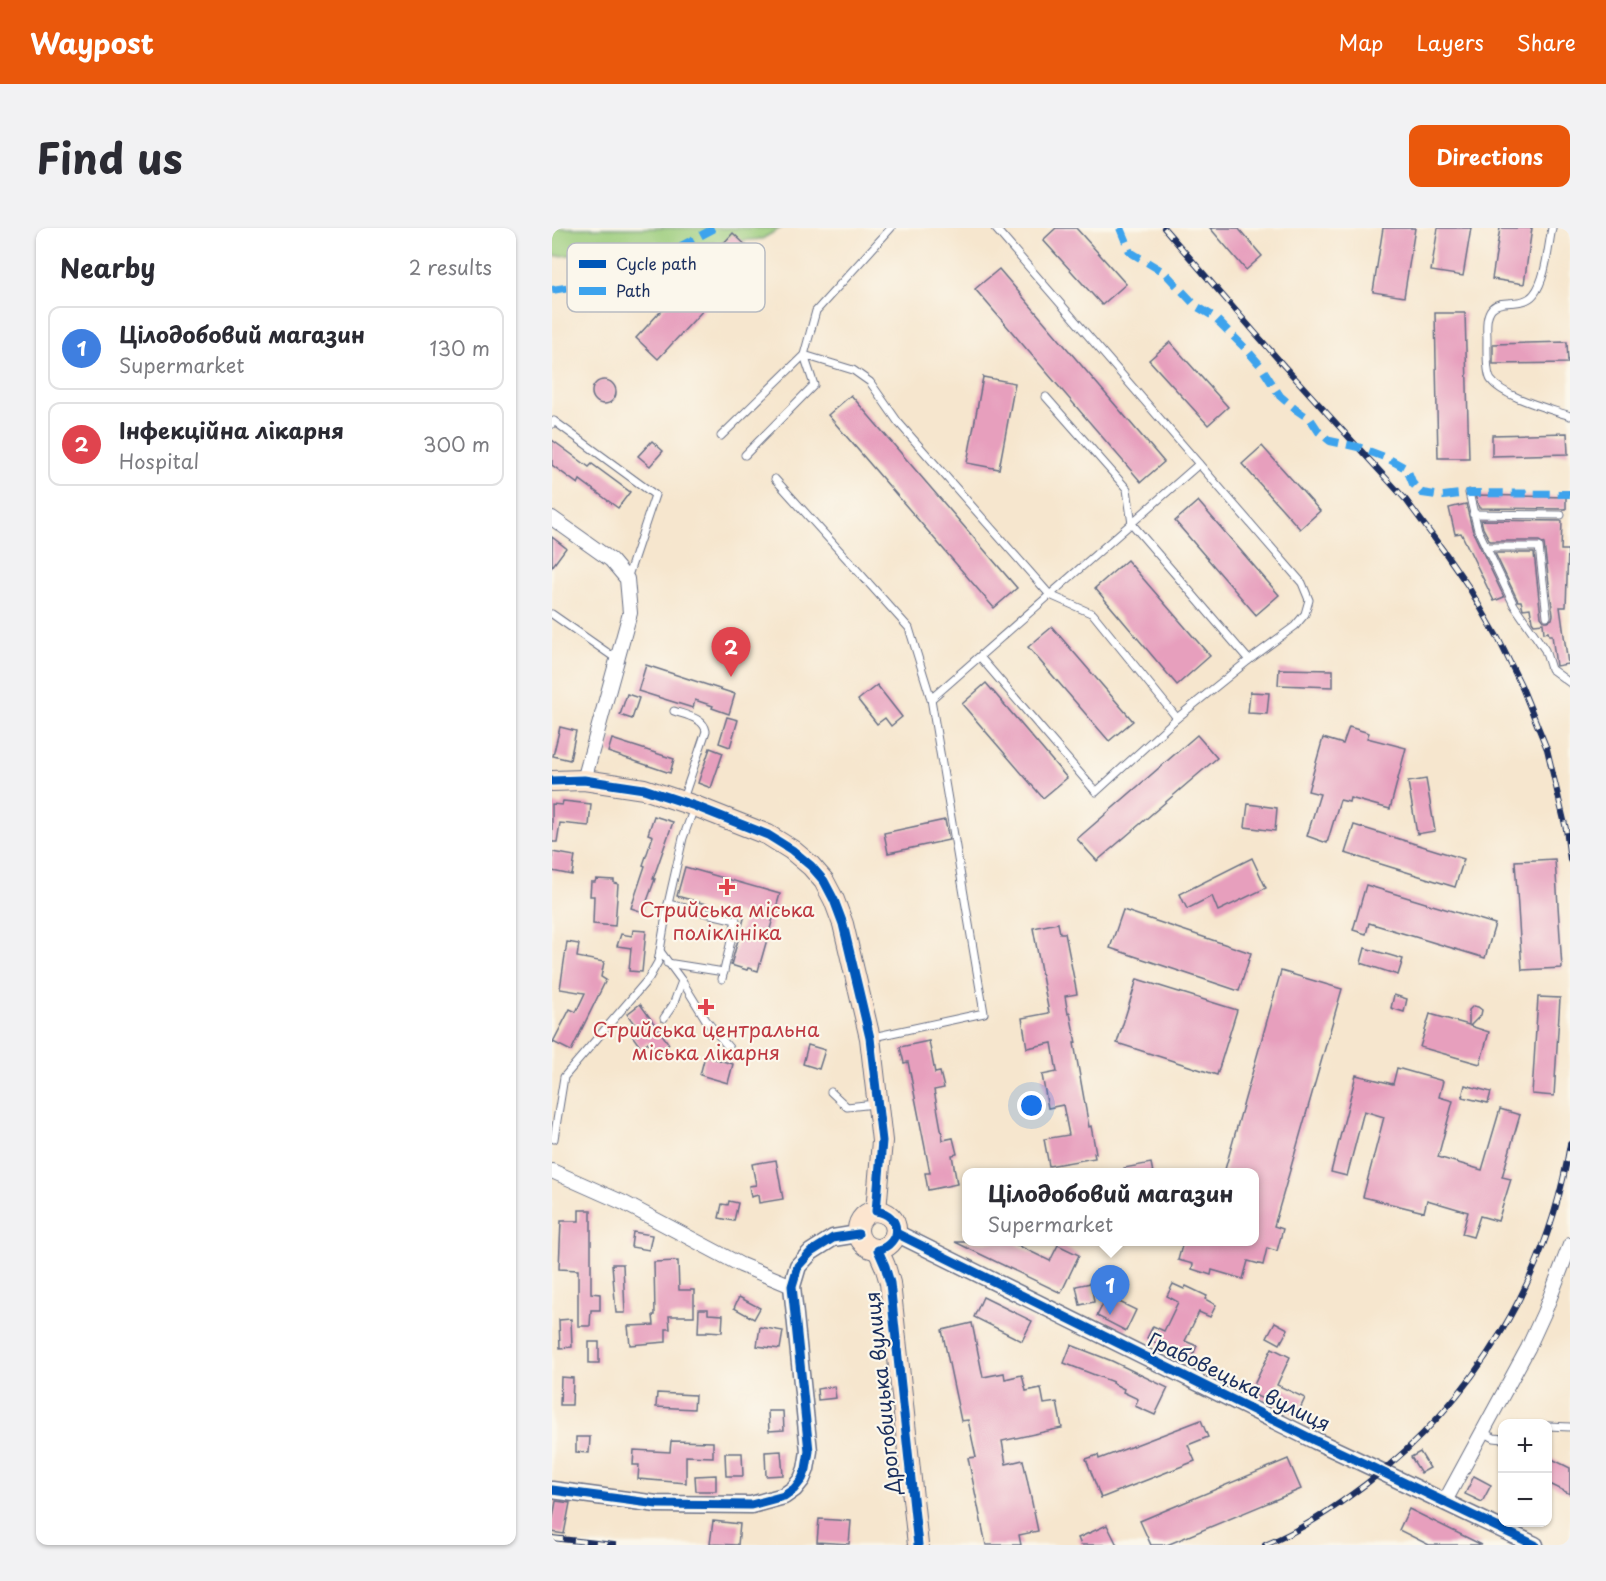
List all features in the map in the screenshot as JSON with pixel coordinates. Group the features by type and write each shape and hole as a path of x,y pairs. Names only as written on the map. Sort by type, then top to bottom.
{"main road":[{"path":"552,781 584,780 644,789 688,804 768,835 792,850 811,866 824,882 843,924 870,1038 882,1141 876,1211"},
{"path":"876,1211 889,1215 896,1226 896,1233 889,1245 878,1250 865,1245 858,1234 860,1221 864,1216 876,1211"},
{"name":"Дрогобицька вулиця","path":"878,1250 890,1284 918,1545"}],"street":[{"path":"552,518 611,560 627,579 630,613 584,780"},
{"path":"552,1171 624,1203 741,1266 792,1286"},
{"name":"Грабовецька вулиця","path":"896,1233 1316,1441 1535,1545"},
{"path":"552,1490 657,1504 751,1505 784,1496 794,1489 806,1469 809,1451 792,1286 798,1266 811,1252 834,1238 858,1234"},
{"path":"1444,1503 1528,1348 1570,1245"}],"lane":[{"path":"721,436 804,355 816,311 891,228"},
{"path":"980,657 1096,792 1177,718 1295,626 1305,614 1309,600 1302,583 995,228"},
{"path":"1552,228 1540,286 1533,296 1525,301 1499,304 1492,308 1488,316 1488,367 1491,380 1505,391 1517,398 1570,416"},
{"path":"745,455 814,385 804,355"},
{"path":"804,355 853,370 870,382 898,422 1050,595 1093,614 1177,718"},
{"path":"1046,397 1127,489 1132,524 1249,660"},
{"path":"552,424 554,421 655,495 627,579"},
{"path":"930,699 1200,464"},
{"path":"776,479 909,628 930,699 984,1013 870,1038"},
{"path":"1468,493 1478,530 1514,605 1545,650 1551,669 1570,683"},
{"path":"1473,514 1561,515"},
{"path":"1486,547 1539,547 1547,616"},
{"path":"552,614 618,660"},
{"path":"554,1138 564,1077 649,978 658,962 688,804 706,728 701,721 674,711"},
{"path":"658,962 723,976 736,920 669,904"},
{"path":"660,951 706,1020 730,1049"},
{"path":"664,1018 673,1005 682,981"},
{"path":"831,1092 847,1107 877,1103"},
{"path":"1552,1426 1570,1426"},
{"path":"1483,1432 1498,1438"}],"green space":[{"path":"552,228 781,228 762,239 714,243 567,243 567,255 552,255"}],"building":[{"path":"1056,228 1076,228 1126,284 1102,305 1043,240"},
{"path":"1210,228 1238,228 1262,256 1246,270"},
{"path":"1383,228 1415,228 1404,297 1373,292"},
{"path":"1438,228 1471,228 1463,276 1431,271"},
{"path":"1500,228 1532,228 1524,284 1492,279"},
{"path":"733,233 743,243 724,243"},
{"path":"999,269 1164,462 1141,482 975,289"},
{"path":"660,312 701,312 658,359 636,338"},
{"path":"1435,313 1465,313 1469,458 1438,458"},
{"path":"1170,342 1228,407 1208,425 1149,360"},
{"path":"1567,342 1568,363 1493,364 1493,344"},
{"path":"983,377 1015,383 999,469 967,463"},
{"path":"604,380 613,383 616,392 613,401 604,404 595,401 592,392 595,383"},
{"path":"851,395 1017,588 994,608 828,415"},
{"path":"1567,433 1568,454 1492,456 1492,435"},
{"path":"552,440 589,467 592,464 630,492 618,508 580,480 578,484 552,465"},
{"path":"652,441 663,451 650,466 638,456"},
{"path":"1262,446 1320,511 1300,529 1242,464"},
{"path":"1475,495 1566,497 1566,509 1479,508"},
{"path":"1198,501 1279,595 1256,615 1175,521"},
{"path":"1466,504 1473,532 1504,597 1494,601 1461,533 1455,534 1449,508"},
{"path":"1481,520 1562,521 1561,550 1568,550 1566,607 1560,607 1568,664 1556,666 1552,635 1548,632 1544,633 1543,623 1534,624 1530,608 1523,609 1495,553 1534,553 1541,617 1544,621 1548,621 1553,615 1544,544 1539,541 1490,541"},
{"path":"552,537 566,548 552,567"},
{"path":"1127,560 1210,656 1177,685 1095,588"},
{"path":"1052,627 1133,721 1109,741 1028,647"},
{"path":"646,665 735,694 729,714 695,700 693,708 638,691"},
{"path":"1279,669 1333,670 1333,687 1278,685"},
{"path":"986,683 1067,778 1043,798 962,704"},
{"path":"877,685 902,717 891,726 885,718 877,724 858,700"},
{"path":"1250,692 1269,693 1267,714 1248,713"},
{"path":"627,694 639,698 632,719 620,715"},
{"path":"727,717 738,720 730,747 719,743"},
{"path":"560,727 576,731 570,760 553,756"},
{"path":"1349,727 1369,733 1367,738 1406,748 1390,809 1350,798 1349,802 1340,800 1327,843 1307,836 1320,794 1308,791 1323,738 1343,744"},
{"path":"1197,735 1217,758 1097,861 1077,839"},
{"path":"612,739 674,759 670,773 608,752"},
{"path":"710,748 723,753 711,788 698,783"},
{"path":"1426,779 1435,831 1417,834 1408,782"},
{"path":"563,801 591,804 589,826 560,823 557,842 552,842 552,804 562,805"},
{"path":"1248,804 1277,808 1275,831 1245,827"},
{"path":"654,816 673,822 643,912 631,908 653,836 648,834"},
{"path":"945,820 949,840 888,853 884,833"},
{"path":"1354,825 1464,859 1455,887 1345,853"},
{"path":"552,852 575,856 572,875 552,871"},
{"path":"1252,858 1266,888 1218,911 1212,896 1187,909 1180,894"},
{"path":"1555,859 1562,968 1522,970 1515,861"},
{"path":"685,867 780,894 758,971 731,965 745,915 677,896"},
{"path":"596,879 614,880 614,883 618,884 615,926 593,924 594,896 590,896 591,882 595,882"},
{"path":"1366,885 1495,924 1485,958 1369,923 1366,934 1353,930"},
{"path":"1123,910 1251,953 1239,991 1110,948"},
{"path":"1058,923 1060,933 1065,933 1077,994 1065,996 1076,1043 1074,1043 1089,1127 1091,1126 1096,1153 1094,1153 1095,1158 1049,1166 1044,1139 1069,1135 1063,1105 1048,1108 1042,1075 1057,1072 1052,1043 1027,1048 1022,1018 1049,1013 1033,928"},
{"path":"633,930 646,931 642,972 629,971 631,948 617,946 621,934 632,936"},
{"path":"567,942 579,944 577,957 604,962 601,977 606,980 571,1051 553,1042 570,1009 576,1012 585,993 560,989"},
{"path":"1365,948 1403,959 1398,975 1361,963"},
{"path":"1281,971 1342,989 1274,1226 1283,1229 1277,1251 1267,1248 1263,1265 1248,1261 1243,1279 1212,1270 1211,1275 1192,1269 1193,1264 1178,1260 1182,1246 1259,1246 1259,1168 1225,1168"},
{"path":"1137,979 1237,1010 1217,1075 1117,1043"},
{"path":"1394,995 1407,999 1404,1012 1391,1008"},
{"path":"1538,997 1560,998 1554,1096 1532,1094"},
{"path":"640,1004 669,1044 657,1053 648,1042 641,1048 628,1030 635,1025 627,1014"},
{"path":"1473,1006 1482,1010 1481,1015 1470,1026 1489,1032 1480,1064 1420,1047 1430,1014 1469,1025 1469,1010"},
{"path":"929,1041 935,1073 940,1072 944,1088 934,1090 943,1140 953,1138 957,1154 952,1155 957,1184 928,1190 925,1173 930,1173 908,1062 904,1063 900,1047"},
{"path":"808,1045 825,1050 819,1069 803,1064"},
{"path":"705,1056 733,1064 728,1083 700,1075"},
{"path":"1397,1068 1443,1081 1439,1097 1453,1101 1438,1157 1482,1170 1500,1109 1520,1115 1502,1177 1511,1179 1498,1221 1480,1216 1473,1237 1462,1234 1468,1212 1427,1200 1424,1212 1363,1197 1384,1117 1364,1111 1347,1176 1331,1172 1356,1075 1393,1084"},
{"path":"1465,1085 1491,1092 1488,1103 1462,1097"},
{"path":"776,1160 783,1199 759,1203 758,1195 751,1197 749,1186 756,1185 752,1164"},
{"path":"1151,1163 1152,1168 1124,1168"},
{"path":"729,1201 738,1203 734,1221 719,1218 722,1204 728,1205"},
{"path":"579,1210 591,1210 591,1293 600,1294 600,1310 591,1310 590,1326 578,1326 578,1270 559,1269 561,1221 579,1221"},
{"path":"633,1232 652,1235 649,1250 631,1247"},
{"path":"963,1246 1019,1246 1050,1261 1058,1246 1079,1255 1061,1293"},
{"path":"678,1261 679,1290 694,1290 694,1316 669,1316 670,1329 666,1329 666,1342 630,1345 628,1326 654,1325 654,1262"},
{"path":"612,1264 623,1264 625,1313 616,1313"},
{"path":"1091,1283 1094,1302 1080,1305 1076,1286"},
{"path":"1173,1284 1184,1289 1186,1286 1207,1296 1205,1299 1216,1305 1210,1317 1199,1312 1185,1341 1197,1346 1191,1359 1179,1354 1178,1357 1157,1347 1158,1344 1147,1338 1153,1326 1164,1331 1178,1302 1167,1296"},
{"path":"1107,1296 1136,1310 1126,1331 1097,1316"},
{"path":"739,1297 760,1308 754,1319 734,1308"},
{"path":"983,1297 1032,1321 1022,1341 974,1317"},
{"path":"699,1309 708,1309 708,1314 723,1315 722,1332 698,1333"},
{"path":"571,1319 572,1347 560,1348 559,1320"},
{"path":"1275,1322 1288,1329 1280,1344 1267,1337"},
{"path":"972,1323 983,1377 1004,1373 1005,1379 1022,1375 1026,1391 1041,1388 1044,1404 1057,1402 1062,1428 1002,1441 1006,1464 1023,1460 1038,1531 1019,1535 1021,1545 986,1545 968,1458 976,1457 968,1420 961,1421 942,1330"},
{"path":"760,1327 783,1331 780,1349 757,1346"},
{"path":"589,1342 599,1342 599,1363 589,1363"},
{"path":"1071,1345 1112,1361 1168,1388 1155,1415 1135,1406 1138,1399 1123,1392 1124,1389 1113,1382 1064,1363"},
{"path":"1272,1348 1290,1357 1277,1385 1305,1398 1297,1415 1250,1393"},
{"path":"561,1377 573,1378 572,1405 560,1405"},
{"path":"834,1386 836,1398 818,1400 817,1389"},
{"path":"657,1393 695,1395 694,1409 656,1407"},
{"path":"768,1411 783,1411 784,1430 769,1431"},
{"path":"1201,1420 1208,1437 1188,1445 1195,1461 1101,1498 1086,1459 1098,1455 1099,1459"},
{"path":"576,1437 590,1437 589,1453 576,1452"},
{"path":"671,1441 713,1442 713,1457 686,1456 686,1483 638,1479 639,1465 633,1465 634,1450 670,1452"},
{"path":"781,1451 783,1475 766,1476 765,1452"},
{"path":"1420,1452 1430,1468 1421,1473 1411,1457"},
{"path":"725,1453 742,1453 743,1476 726,1476"},
{"path":"1288,1459 1301,1489 1167,1545 1151,1545 1140,1521"},
{"path":"1552,1459 1570,1468 1570,1494 1552,1485"},
{"path":"716,1475 716,1491 696,1491 695,1476"},
{"path":"1474,1476 1491,1485 1482,1502 1465,1494"},
{"path":"556,1501 570,1503 564,1534 552,1532"},
{"path":"1409,1509 1482,1545 1429,1545 1399,1530"},
{"path":"819,1519 851,1521 849,1544 817,1542"},
{"path":"713,1521 740,1524 738,1545 710,1544"},
{"path":"1107,1525 1117,1545 1081,1545 1078,1538"}],"railway":[{"path":"1164,228 1284,366 1406,500 1468,586 1499,640 1521,685 1547,749 1566,829 1570,860"},
{"path":"1265,1545 1317,1518 1366,1484 1405,1451 1440,1415 1472,1376 1500,1334 1524,1289 1544,1242 1559,1194 1570,1144"},
{"path":"552,1538 614,1545"}],"marked path":[{"path":"686,243 715,228"},
{"path":"1120,228 1130,252 1165,273 1196,306 1213,316 1260,365 1280,396 1311,420 1319,432 1330,441 1358,447 1387,458 1407,469 1413,484 1422,493 1443,496 1469,493 1570,494"},
{"path":"552,290 567,288"}],"cycle path":[{"path":"552,781 584,780 644,789 768,835 792,850 811,866 824,881 834,900 843,924 870,1038 882,1141 876,1211 891,1218 896,1229 891,1242 878,1250 890,1283 918,1545"},
{"path":"896,1233 1316,1441 1535,1545"},
{"path":"552,1490 657,1504 751,1505 784,1496 794,1489 806,1469 809,1451 792,1286 798,1266 811,1252 833,1238 858,1234"}],"place":[{"name":"Інфекційна лікарня","path":"731,677"},
{"name":"Стрийська міська поліклініка","path":"727,887"},
{"name":"Стрийська центральна міська лікарня","path":"706,1007"},
{"name":"Цілодобовий магазин","path":"1110,1315"}]}
